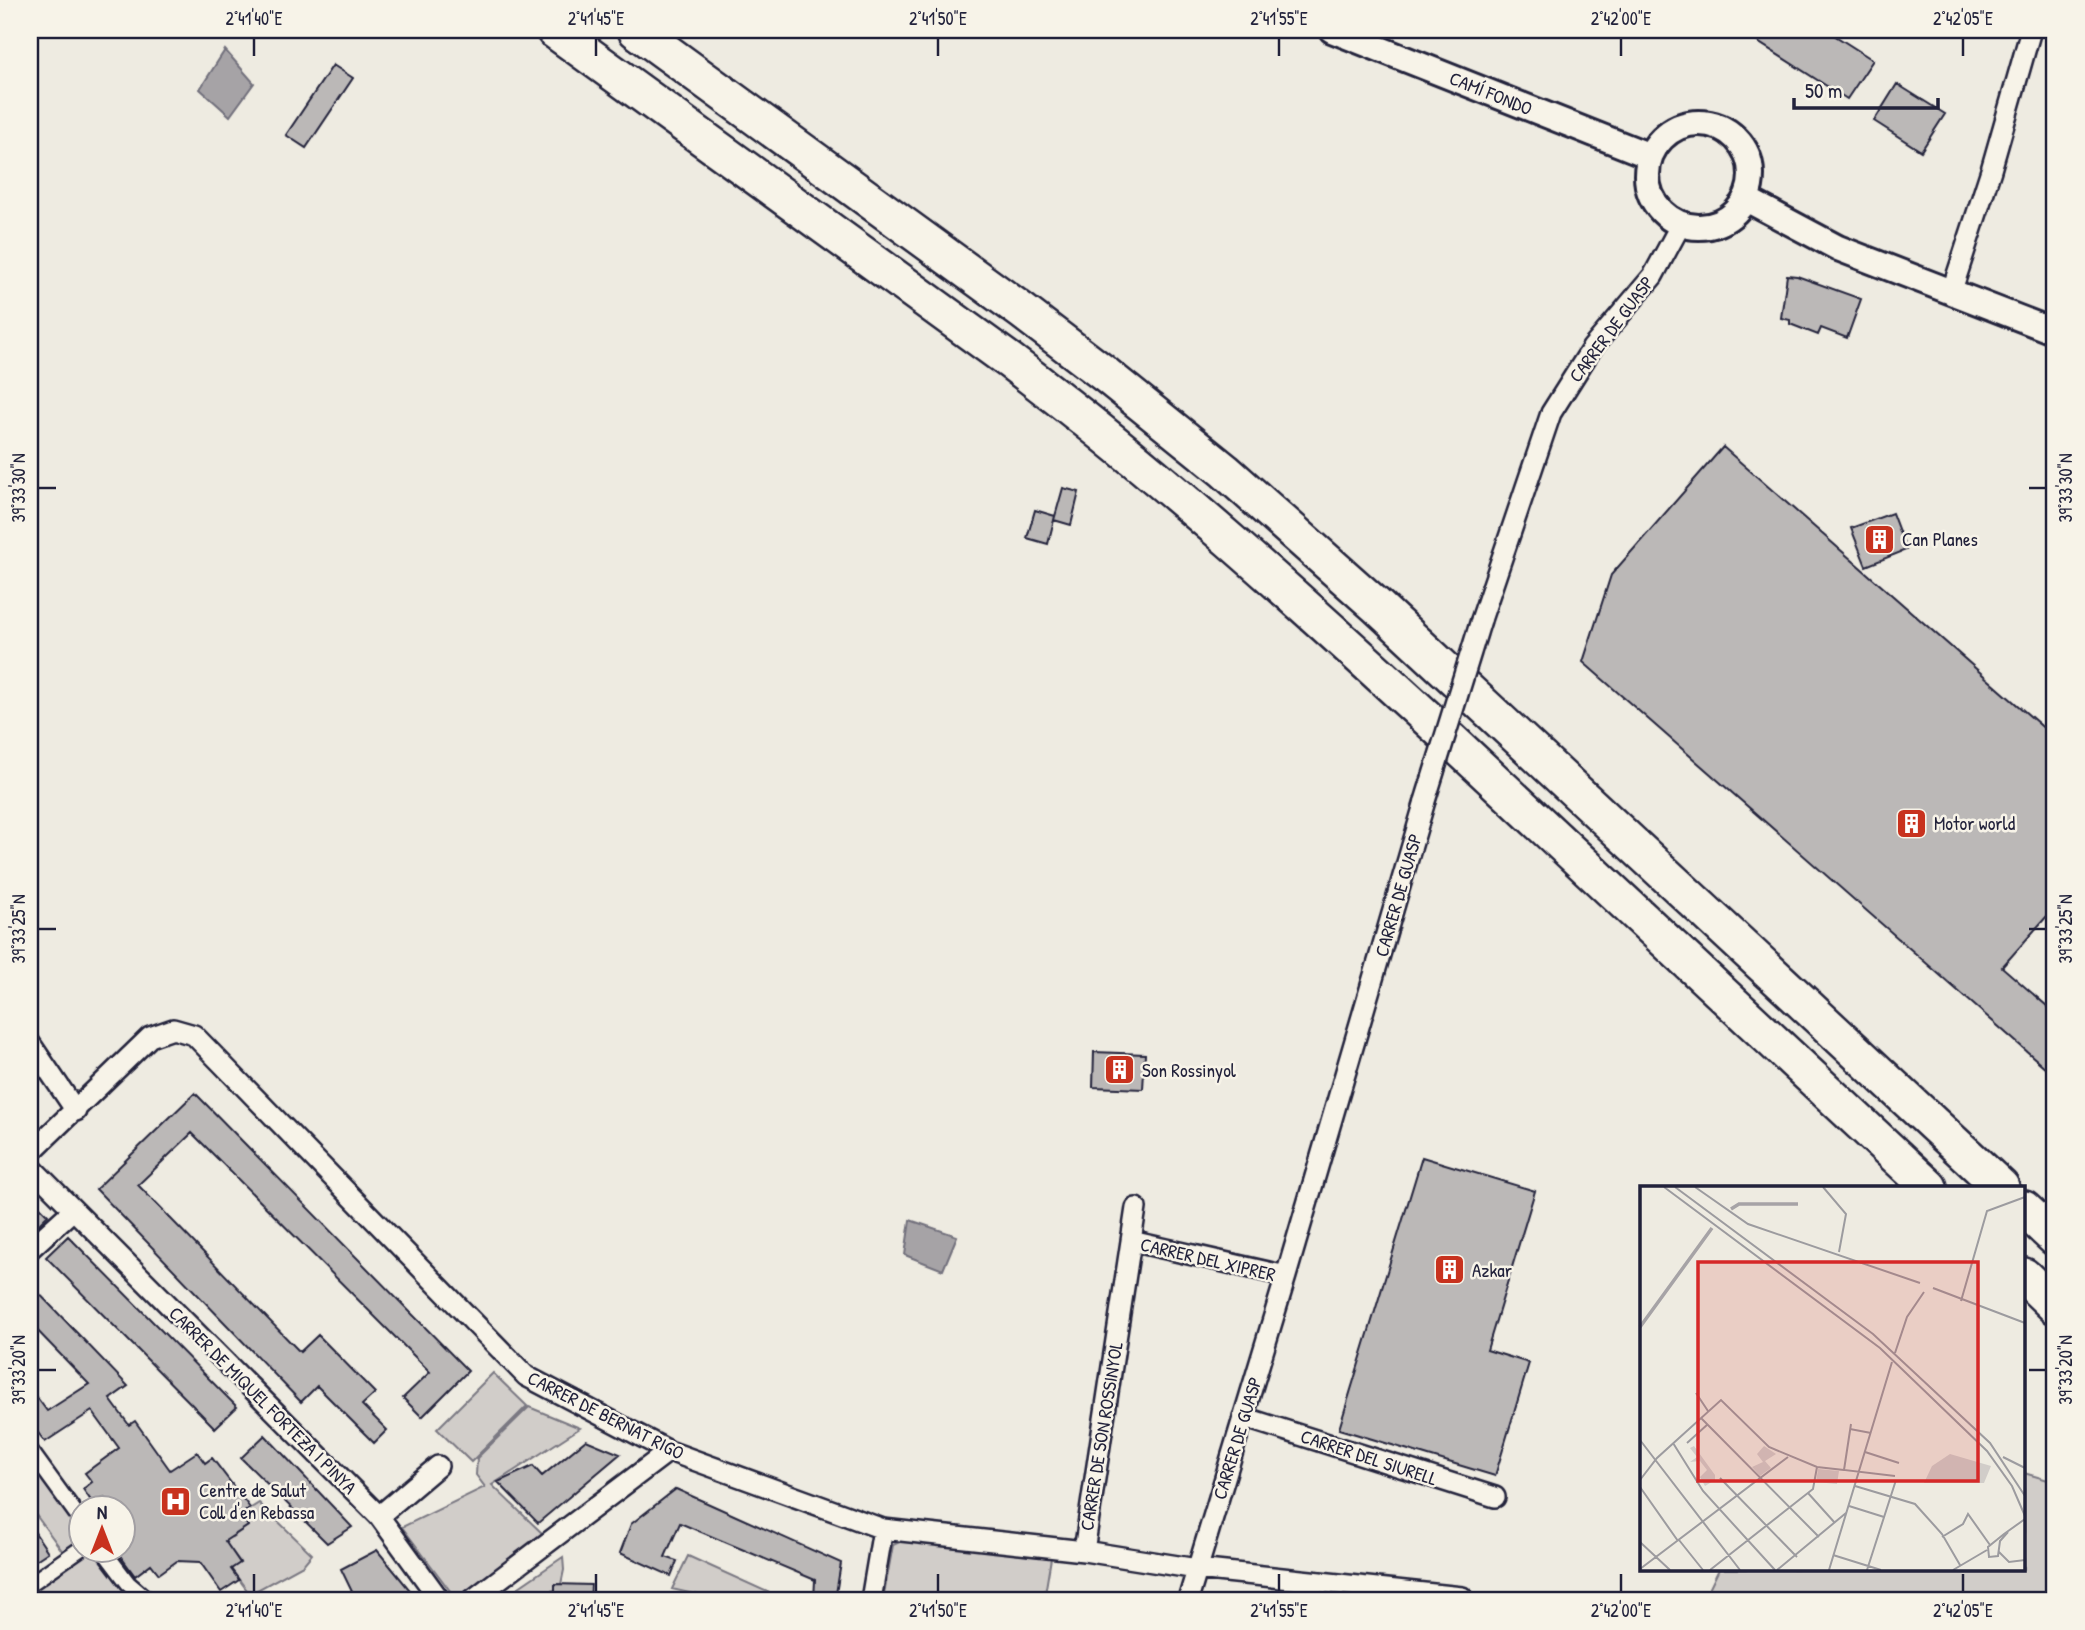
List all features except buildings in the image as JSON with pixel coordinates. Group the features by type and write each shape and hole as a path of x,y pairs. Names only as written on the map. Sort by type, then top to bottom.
{"highway":[{"path":"554,30 1032,378 1194,508 1350,646 1928,1186"},
{"path":"636,30 1022,311 1107,375 1225,471 1378,607 2000,1186"},
{"path":"2025,1210 2055,1238"},
{"path":"2025,1277 2055,1306"}],"street":[{"name":"CAMÍ FONDO","path":"1332,30 1650,156"},
{"path":"1951,293 1991,170 2031,30"},
{"path":"1698,122 1714,124 1728,131 1748,154 1751,184 1746,199 1737,211 1711,226 1681,224 1667,216 1656,204 1649,189 1647,172 1650,156 1658,142 1683,125 1698,122"},
{"path":"1746,199 1838,248 2055,332"},
{"name":"CARRER DE GUASP","path":"1188,1600 1425,801 1481,620 1551,413 1592,348 1653,276 1681,224"},
{"name":"CARRER DE BERNAT RIGO","path":"76,1111 150,1037 173,1029 194,1035 526,1376 669,1451 883,1529 1084,1551"},
{"path":"30,1043 76,1111 30,1153"},
{"name":"CARRER DE MIQUEL FORTEZA I PINYA","path":"30,1166 379,1516 440,1600"},
{"name":"CARRER DE SON ROSSINYOL","path":"1136,1208 1084,1551 1197,1569 1462,1597"},
{"path":"30,1249 73,1210"},
{"name":"CARRER DEL XIPRER","path":"1130,1241 1286,1276"},
{"name":"CARRER DEL SIURELL","path":"1243,1417 1495,1497"},
{"path":"30,1450 66,1500"},
{"path":"472,1600 669,1451"},
{"path":"379,1516 438,1466"},
{"path":"871,1600 883,1529"},
{"path":"30,1584 66,1559"},
{"path":"114,1564 128,1583 148,1600"}],"shaded area":[{"path":"225,50 254,83 230,116 200,89"},
{"path":"910,1220 957,1236 943,1270 905,1255"},
{"path":"493,1373 527,1406 471,1462 437,1429"},
{"path":"529,1407 580,1428 492,1485 545,1536 462,1596 454,1596 402,1527 485,1487 476,1475 477,1458"},
{"path":"30,1456 66,1506 66,1564 109,1564 126,1586 121,1600 30,1600 30,1589 63,1552 30,1507"},
{"path":"2025,1473 2055,1482 2055,1600 1704,1600 1719,1570 2025,1570"},
{"path":"259,1503 312,1554 303,1565 250,1594 231,1569 240,1562 228,1546 219,1551 224,1525 232,1537 248,1526 240,1515"},
{"path":"902,1541 1051,1558 1044,1600 883,1600 893,1545"},
{"path":"688,1556 772,1594 771,1600 720,1600 672,1589"},
{"path":"563,1557 564,1570 560,1589 531,1592 525,1600 500,1600"}],"place":[{"name":"Can Planes","path":"1879,539"},
{"name":"Motor world","path":"1911,823"},
{"name":"Son Rossinyol","path":"1119,1070"},
{"name":"Azkar","path":"1449,1270"},
{"name":"Centre de Salut Coll d'en Rebassa","path":"176,1501"}]}
